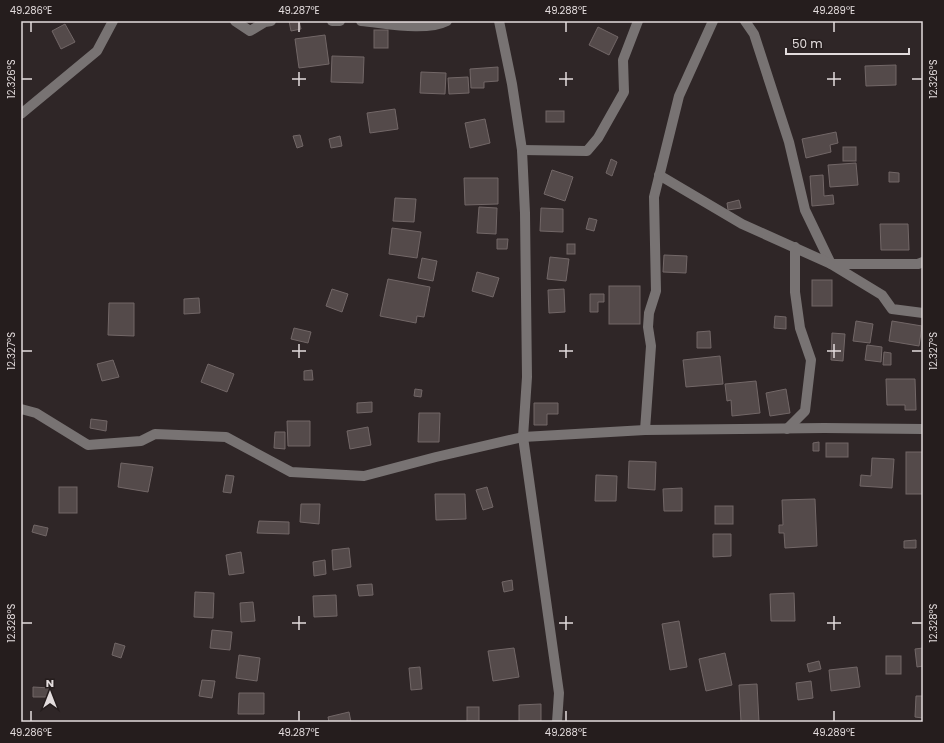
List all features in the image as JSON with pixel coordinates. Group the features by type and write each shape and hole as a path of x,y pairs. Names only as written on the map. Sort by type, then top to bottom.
{"street":[{"path":"21,114 97,51 112,24 122,21"},
{"path":"235,21 250,31 265,22 271,21"},
{"path":"332,21 340,21"},
{"path":"361,21 415,26 441,24 448,21"},
{"path":"499,21 512,84 522,150 525,213 527,369 523,437 559,693 557,722"},
{"path":"522,150 588,151 598,138 624,92 623,60 638,21"},
{"path":"645,430 651,346 648,327 649,313 656,291 654,197 680,96 713,21"},
{"path":"745,21 754,34 784,128 805,210 831,264"},
{"path":"659,175 742,224 831,264 882,294 892,309 923,313"},
{"path":"787,429 805,411 811,360 800,328 795,292 795,247"},
{"path":"831,264 918,264 923,262"},
{"path":"21,408 36,413 88,446 141,441 155,434 226,437 291,472 364,476 436,457 523,437 645,430 923,429"}],"building":[{"path":"289,21 299,21 301,29 291,31"},
{"path":"65,24 75,42 61,49 52,31"},
{"path":"598,27 618,37 609,55 589,45"},
{"path":"374,30 388,30 388,48 374,48"},
{"path":"325,35 329,64 299,68 295,39"},
{"path":"332,56 364,57 363,83 331,82"},
{"path":"896,65 896,85 866,86 865,66"},
{"path":"498,67 498,81 484,82 484,88 471,88 470,69"},
{"path":"421,72 446,73 445,94 420,93"},
{"path":"468,77 469,93 449,94 448,78"},
{"path":"395,109 398,129 370,133 367,113"},
{"path":"546,111 564,111 564,122 546,122"},
{"path":"485,119 490,143 470,148 465,123"},
{"path":"836,132 838,143 830,145 831,152 806,158 802,139"},
{"path":"300,135 303,146 297,148 293,136"},
{"path":"340,136 342,146 331,148 329,139"},
{"path":"843,147 856,147 856,161 843,161"},
{"path":"611,159 617,162 612,176 606,173"},
{"path":"856,163 858,185 830,187 828,165"},
{"path":"552,170 573,177 565,201 544,194"},
{"path":"889,172 899,173 899,182 889,182"},
{"path":"823,175 824,196 833,195 834,204 812,206 810,176"},
{"path":"464,178 498,178 498,204 465,205"},
{"path":"395,198 416,199 414,222 393,221"},
{"path":"739,200 741,208 728,210 727,203"},
{"path":"479,207 497,208 496,234 477,233"},
{"path":"541,208 563,209 563,232 540,231"},
{"path":"589,218 597,220 594,231 586,229"},
{"path":"880,224 908,224 909,250 881,250"},
{"path":"392,228 421,232 417,258 389,254"},
{"path":"497,239 508,239 507,249 497,249"},
{"path":"567,244 575,244 575,254 567,254"},
{"path":"664,255 687,256 686,273 663,272"},
{"path":"550,257 569,259 566,281 547,279"},
{"path":"422,258 437,261 433,281 418,278"},
{"path":"477,272 499,278 493,297 472,291"},
{"path":"388,279 430,287 424,317 417,316 416,323 380,316"},
{"path":"812,280 832,280 832,306 812,306"},
{"path":"609,286 640,286 640,324 609,324"},
{"path":"332,289 348,294 342,312 326,306"},
{"path":"564,289 565,312 549,313 548,290"},
{"path":"590,294 604,294 604,302 598,302 598,312 590,312"},
{"path":"199,298 200,313 184,314 184,299"},
{"path":"109,303 134,303 134,336 108,335"},
{"path":"775,316 786,317 786,329 774,328"},
{"path":"856,321 873,324 870,343 853,341"},
{"path":"892,321 922,326 919,346 889,341"},
{"path":"294,328 311,332 308,343 291,339"},
{"path":"710,331 711,348 697,348 697,332"},
{"path":"832,333 845,334 843,361 831,360"},
{"path":"867,345 882,347 881,362 865,360"},
{"path":"884,352 891,353 891,365 883,365"},
{"path":"720,356 723,384 686,387 683,360"},
{"path":"113,360 119,377 102,381 97,364"},
{"path":"208,364 234,374 227,392 201,382"},
{"path":"312,370 313,380 304,380 304,371"},
{"path":"886,379 915,379 916,410 905,410 905,405 887,405"},
{"path":"756,381 760,413 732,416 731,400 727,401 725,384"},
{"path":"415,389 422,390 421,397 414,396"},
{"path":"786,389 790,413 770,416 766,393"},
{"path":"372,402 372,412 357,413 357,403"},
{"path":"534,403 558,403 558,414 547,414 547,425 534,425"},
{"path":"419,413 440,413 439,442 418,442"},
{"path":"91,419 107,421 106,431 90,428"},
{"path":"287,421 310,421 310,446 288,446"},
{"path":"368,427 371,445 350,449 347,431"},
{"path":"275,432 285,432 285,449 274,448"},
{"path":"819,442 819,451 813,451 813,443"},
{"path":"826,443 848,443 848,457 826,457"},
{"path":"906,452 923,452 923,494 906,494"},
{"path":"872,458 894,459 892,488 860,486 861,475 871,476"},
{"path":"629,461 656,462 655,490 628,488"},
{"path":"121,463 153,467 148,492 118,487"},
{"path":"226,475 234,476 231,493 223,492"},
{"path":"596,475 617,476 616,501 595,501"},
{"path":"59,487 77,487 77,513 59,513"},
{"path":"487,487 493,507 483,510 476,490"},
{"path":"682,488 682,511 664,511 663,489"},
{"path":"435,494 465,494 466,519 436,520"},
{"path":"815,499 817,546 785,548 784,533 779,533 779,525 783,525 782,500"},
{"path":"301,504 320,504 319,524 300,522"},
{"path":"715,506 733,506 733,524 715,524"},
{"path":"259,521 289,522 289,534 257,533"},
{"path":"34,525 48,528 46,536 32,532"},
{"path":"713,534 731,534 731,556 713,557"},
{"path":"916,540 916,548 904,548 904,541"},
{"path":"349,548 351,567 333,570 332,550"},
{"path":"241,552 244,573 229,575 226,555"},
{"path":"325,560 326,574 314,576 313,562"},
{"path":"512,580 513,590 504,592 502,582"},
{"path":"372,584 373,595 359,596 357,585"},
{"path":"195,592 214,593 213,618 194,617"},
{"path":"794,593 795,621 771,621 770,594"},
{"path":"336,595 337,616 314,617 313,596"},
{"path":"253,602 255,621 241,622 240,603"},
{"path":"679,621 687,667 670,670 662,624"},
{"path":"212,630 232,632 230,650 210,648"},
{"path":"115,643 125,646 121,658 112,655"},
{"path":"514,648 519,677 493,681 488,651"},
{"path":"923,648 923,666 917,667 915,649"},
{"path":"725,653 732,685 706,691 699,659"},
{"path":"239,655 260,658 257,681 236,678"},
{"path":"886,656 901,656 901,674 886,674"},
{"path":"819,661 821,669 809,672 807,664"},
{"path":"420,667 422,689 411,690 409,668"},
{"path":"857,667 860,687 831,691 829,670"},
{"path":"202,680 215,681 212,698 199,696"},
{"path":"811,681 813,698 798,700 796,683"},
{"path":"757,684 759,722 741,722 739,685"},
{"path":"33,687 50,688 50,697 33,697"},
{"path":"239,693 264,693 264,714 238,714"},
{"path":"916,696 923,696 923,718 915,717"},
{"path":"541,704 541,722 519,722 519,705"},
{"path":"467,707 479,707 479,722 467,722"},
{"path":"349,712 351,722 329,722 328,717"}]}
